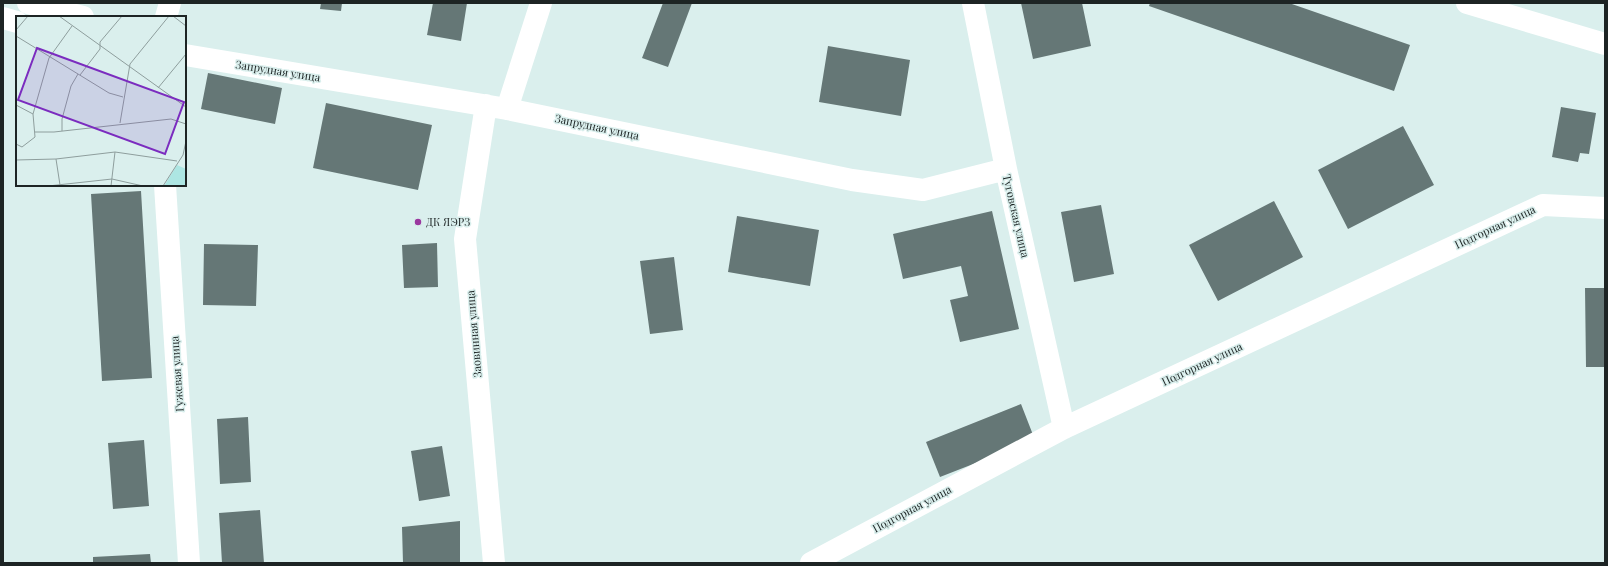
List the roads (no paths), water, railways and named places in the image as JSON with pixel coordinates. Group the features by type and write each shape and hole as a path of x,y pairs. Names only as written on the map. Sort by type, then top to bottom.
{"street":[{"path":"28,3 79,16"},
{"path":"166,16 170,3"},
{"path":"507,109 541,3"},
{"name":"Туговская улица","path":"973,3 1006,169 1064,428"},
{"path":"1467,3 1605,44"},
{"path":"3,18 16,22"},
{"name":"Запрудная улица","path":"186,55 486,105 852,180 923,190 1006,169"},
{"name":"Заовинная улица","path":"486,105 465,239 494,563"},
{"name":"Гужевая улица","path":"165,186 189,563"},
{"name":"Подгорная улица","path":"811,563 1064,428 1543,205 1605,208"}],"place":[{"name":"ДК ЯЭРЗ","path":"418,222"}]}
